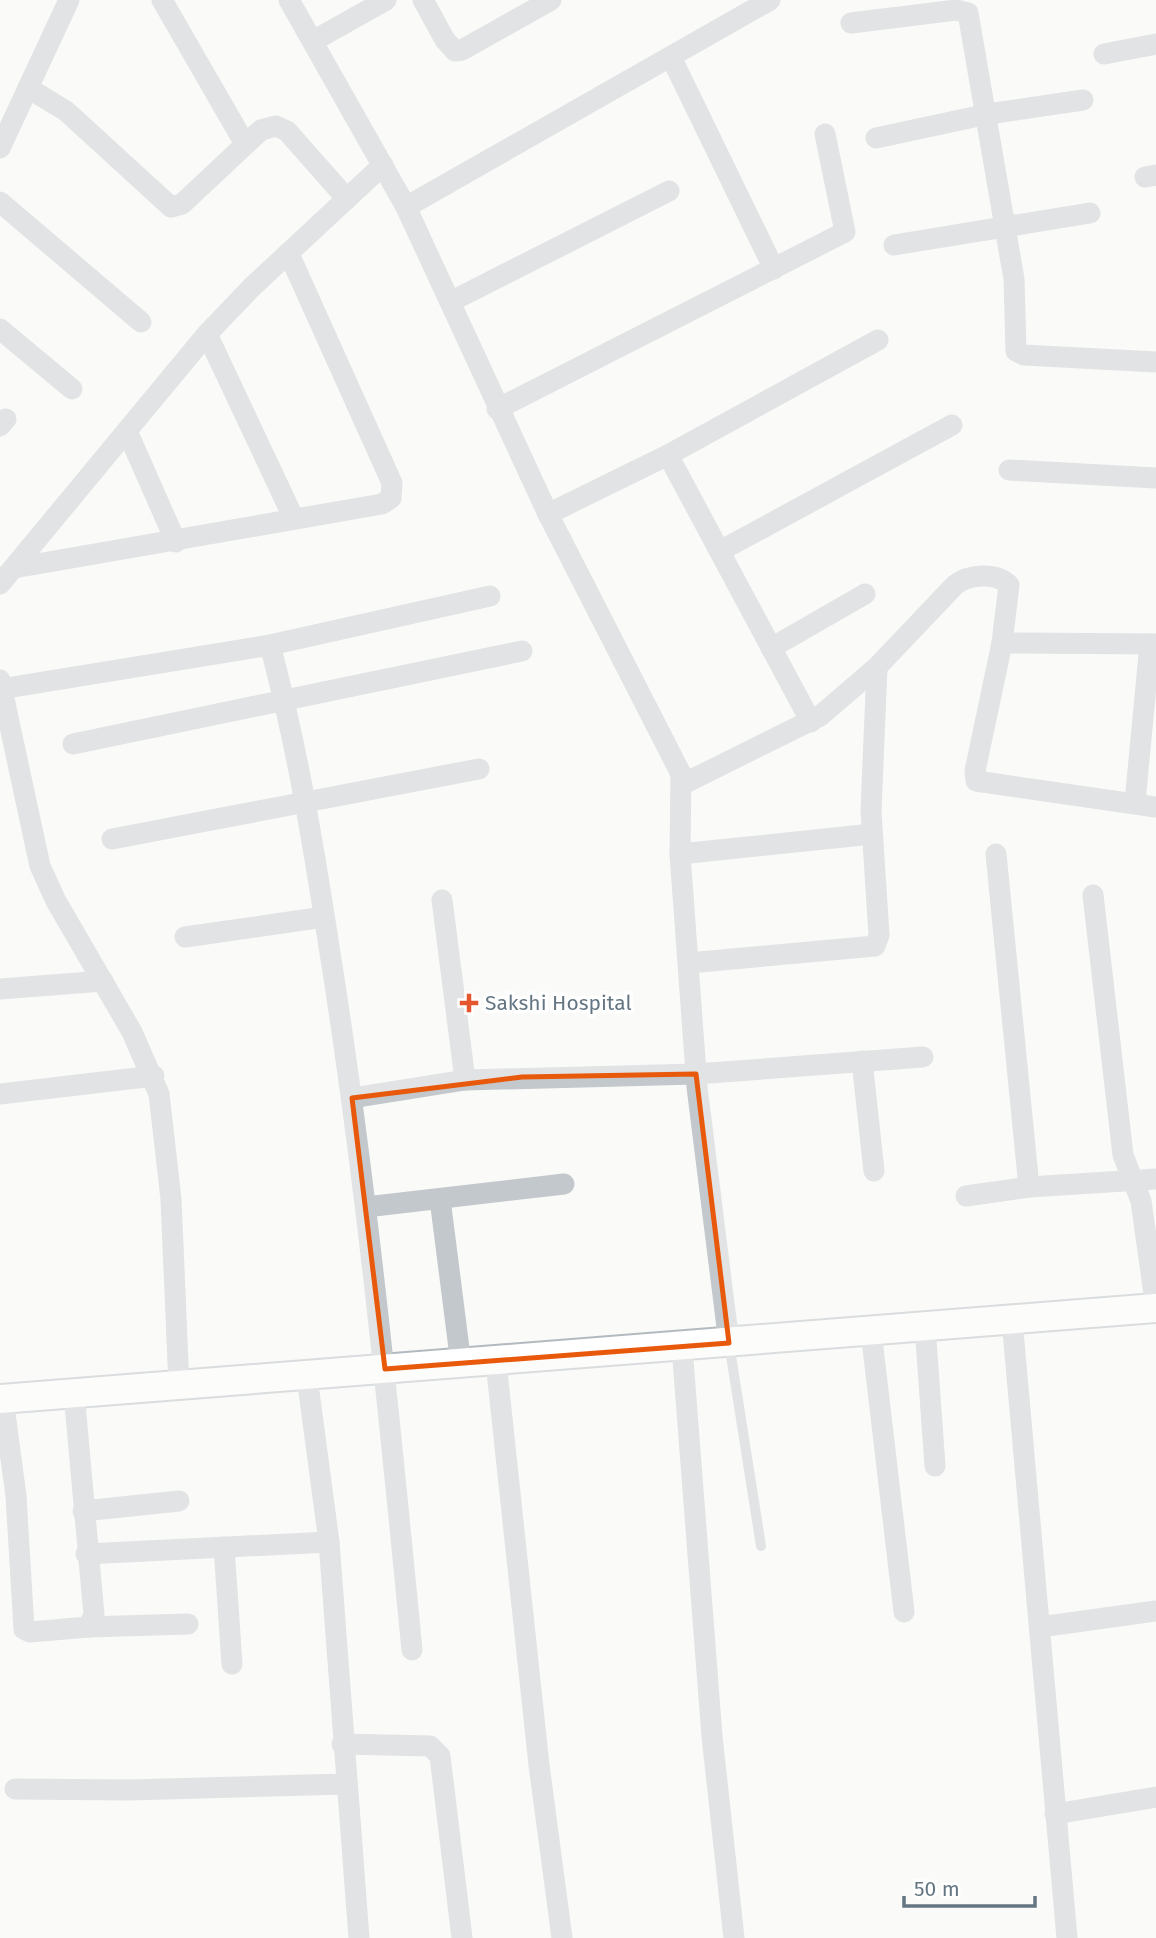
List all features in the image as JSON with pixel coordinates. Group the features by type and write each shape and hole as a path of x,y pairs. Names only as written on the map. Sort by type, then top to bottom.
{"main road":[{"path":"2,1399 682,1348 1156,1308"}],"street":[{"path":"0,148 5,122 28,88 69,0"},
{"path":"162,0 245,144"},
{"path":"289,0 406,207 497,409 548,514 676,759 683,784 680,854 696,1074 729,1343"},
{"path":"313,41 386,0"},
{"path":"423,0 445,40 455,51 462,50 551,0"},
{"path":"406,207 770,0"},
{"path":"850,23 956,10 968,13 988,114 1014,279 1016,351 1024,355 1156,362"},
{"path":"1104,54 1156,44"},
{"path":"671,57 774,269"},
{"path":"28,88 66,111 171,207 182,204 245,144 270,126 286,131 347,199"},
{"path":"876,138 988,114 1083,100"},
{"path":"497,409 845,232 825,134"},
{"path":"7,576 207,334 383,166"},
{"path":"450,302 669,191"},
{"path":"0,202 141,322"},
{"path":"894,245 1090,214"},
{"path":"7,576 382,504 391,498 394,491 289,254"},
{"path":"0,329 72,389"},
{"path":"207,334 294,519"},
{"path":"548,514 668,455 878,340"},
{"path":"720,551 951,425"},
{"path":"127,431 176,542"},
{"path":"668,455 811,722"},
{"path":"1009,470 1156,478"},
{"path":"683,784 811,722 877,667 955,585 970,577 996,578 1009,585 1002,643 975,771 976,781 1006,788 1135,802 1156,807"},
{"path":"771,648 865,594"},
{"path":"179,1386 171,1199 163,1110 154,1076 56,901 40,866 1,684 270,645 490,596"},
{"path":"1002,643 1153,644 1135,802"},
{"path":"270,645 286,701 307,804 352,1098 385,1369 412,1650"},
{"path":"73,744 522,651"},
{"path":"689,963 875,946 879,935 872,834 877,667"},
{"path":"112,839 480,769"},
{"path":"680,854 872,834"},
{"path":"996,854 1029,1187"},
{"path":"1094,895 1123,1155 1141,1202 1156,1308"},
{"path":"442,900 465,1080"},
{"path":"185,937 324,917"},
{"path":"0,989 103,981"},
{"path":"352,1098 465,1080 696,1074 923,1057"},
{"path":"862,1062 874,1171"},
{"path":"0,1094 154,1076"},
{"path":"966,1196 1029,1187 1156,1179"},
{"path":"366,1208 564,1184"},
{"path":"440,1199 461,1364"},
{"path":"1012,1320 1067,1938"},
{"path":"925,1326 935,1466"},
{"path":"872,1331 904,1612"},
{"path":"682,1348 711,1723 734,1938"},
{"path":"496,1362 537,1751 562,1938"},
{"path":"307,1377 329,1542 345,1784 359,1938"},
{"path":"74,1393 86,1554 94,1615 88,1627"},
{"path":"2,1399 16,1496 24,1629 30,1632 188,1624"},
{"path":"83,1511 179,1501"},
{"path":"86,1554 329,1542"},
{"path":"224,1547 232,1664"},
{"path":"1040,1627 1156,1611"},
{"path":"342,1744 418,1744 430,1746 437,1751 462,1938"},
{"path":"15,1789 128,1790 345,1784"},
{"path":"1055,1814 1156,1797"}],"lane":[{"path":"729,1343 761,1546"}],"highlighted area":[{"path":"696,1074 729,1343 385,1369 352,1098 522,1077"}],"place":[{"name":"Sakshi Hospital","path":"469,1003"}]}
